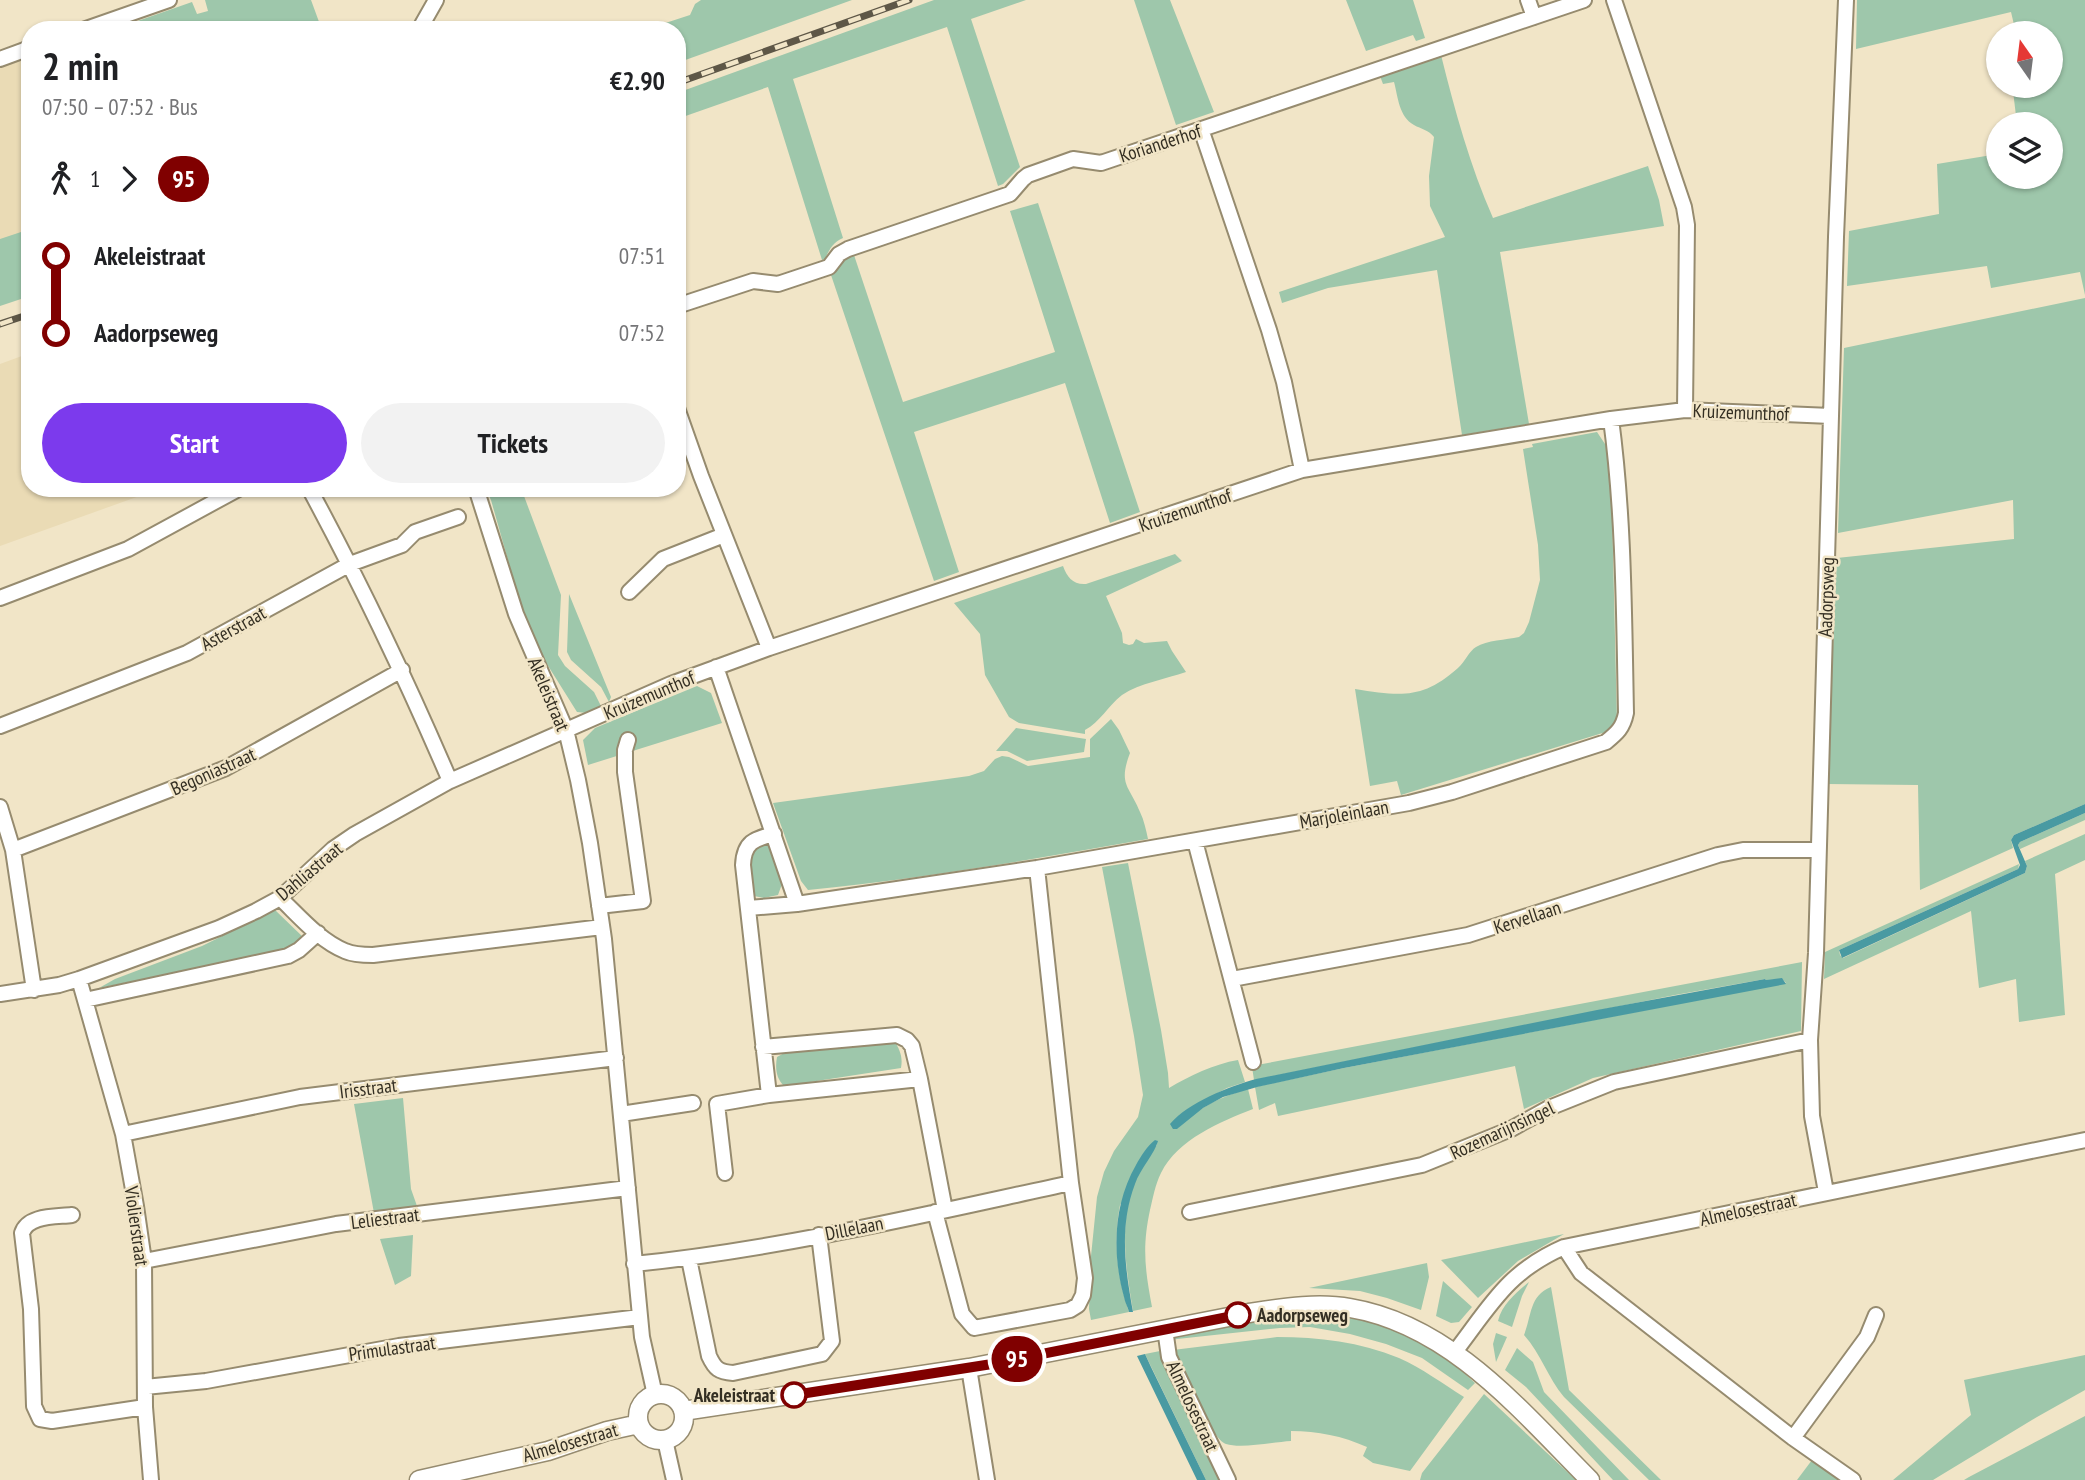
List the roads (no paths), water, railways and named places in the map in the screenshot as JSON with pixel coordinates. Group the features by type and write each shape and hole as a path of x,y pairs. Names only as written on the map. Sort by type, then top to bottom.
{"street":[{"path":"109,21 169,0"},
{"path":"424,21 436,0"},
{"path":"1528,0 1534,17"},
{"name":"Korianderhof","path":"686,303 753,281 778,284 829,267 839,254 848,248 1010,194 1028,175 1073,159 1101,163 1584,0"},
{"path":"1614,0 1684,207 1687,225 1685,410"},
{"name":"Aadorpsweg","path":"1826,1192 1812,1116 1810,1040 1816,953 1846,0"},
{"path":"0,59 21,51"},
{"path":"1201,129 1269,330 1284,382 1302,470"},
{"name":"Kruizemunthof","path":"566,730 716,667 1302,470 1611,419 1685,410 1831,416"},
{"name":"Marjoleinlaan","path":"748,908 797,904 1037,868 1429,798 1606,742 1619,732 1626,713 1618,482 1611,419"},
{"path":"686,433 769,649"},
{"path":"0,598 128,549 223,497"},
{"path":"314,497 402,670 450,781"},
{"name":"Akeleistraat","path":"479,497 519,623 566,730 578,779 600,906 642,1337 655,1395"},
{"name":"Asterstraat","path":"0,726 187,653 350,564 402,545 415,532 458,517"},
{"path":"629,592 663,559 724,536"},
{"path":"716,667 797,904"},
{"name":"Begoniastraat","path":"13,850 226,768 402,670"},
{"name":"Dahliastraat","path":"0,995 79,979 219,928 256,911 279,898 355,834 450,781 566,730"},
{"path":"600,906 642,901 625,772 628,740"},
{"path":"0,807 13,850 34,990"},
{"path":"769,1095 744,853 750,842 774,834"},
{"path":"1195,841 1253,1062"},
{"name":"Kervellaan","path":"1232,979 1468,935 1718,855 1743,850 1818,850"},
{"path":"763,1047 897,1035 907,1040 912,1046 920,1079 940,1211 962,1314 974,1328 1070,1310 1078,1305 1083,1296 1085,1278 1071,1183 1037,868"},
{"path":"279,898 332,944 346,952 373,955 602,928"},
{"path":"85,1000 288,956 318,933"},
{"name":"Violierstraat","path":"79,979 123,1134 144,1261 145,1407 151,1480"},
{"name":"Rozemarijnsingel","path":"1190,1212 1422,1166 1511,1129 1549,1108 1614,1082 1810,1040"},
{"name":"Irisstraat","path":"123,1134 300,1097 616,1058"},
{"path":"725,1173 717,1104 769,1095 920,1079"},
{"path":"621,1114 693,1102"},
{"name":"Almelosestraat","path":"1454,1353 1505,1286 1523,1269 1564,1247 2085,1140"},
{"name":"Dillelaan","path":"634,1264 689,1259 1071,1183"},
{"name":"Leliestraat","path":"144,1261 336,1224 628,1188"},
{"path":"72,1215 30,1221 24,1226 22,1233 31,1309 34,1406 40,1419 52,1422 145,1407"},
{"path":"689,1259 709,1356 720,1372 733,1373 822,1354 832,1341 818,1235"},
{"path":"1564,1247 1581,1273 1793,1438 1853,1480"},
{"path":"682,1411 969,1368 1278,1308 1325,1305 1376,1313 1407,1325 1454,1353 1486,1379 1590,1480"},
{"path":"1793,1438 1867,1337 1875,1315"},
{"name":"Primulastraat","path":"145,1387 206,1381 399,1346 640,1317"},
{"name":"Almelosestraat","path":"1165,1329 1169,1357 1228,1480"},
{"path":"969,1368 987,1480"},
{"path":"655,1395 675,1400 682,1411 682,1426 672,1437 665,1440 646,1435 639,1424 639,1409 655,1395"},
{"name":"Almelosestraat","path":"419,1480 536,1454 607,1431 639,1424"},
{"path":"665,1440 674,1480"}],"water":[{"path":"2085,804 2085,813 2020,842 2018,845 2027,866 2025,873 1842,958 1839,950 2018,869 2020,865 2011,840 2014,835"},
{"path":"1782,978 1786,984 1257,1087 1223,1097 1203,1108 1177,1129 1173,1129 1170,1124 1198,1102 1256,1079 1597,1010"},
{"path":"1155,1140 1158,1141 1156,1146 1135,1184 1127,1216 1126,1263 1133,1312 1129,1312 1120,1281 1116,1247 1119,1213 1128,1180 1142,1155"},
{"path":"1145,1354 1206,1480 1197,1480 1137,1356"}],"railway":[{"path":"686,80 909,0"},
{"path":"0,324 21,317"}],"place":[{"name":"Aadorpseweg","path":"1238,1315"},
{"name":"Akeleistraat","path":"794,1395"}]}
